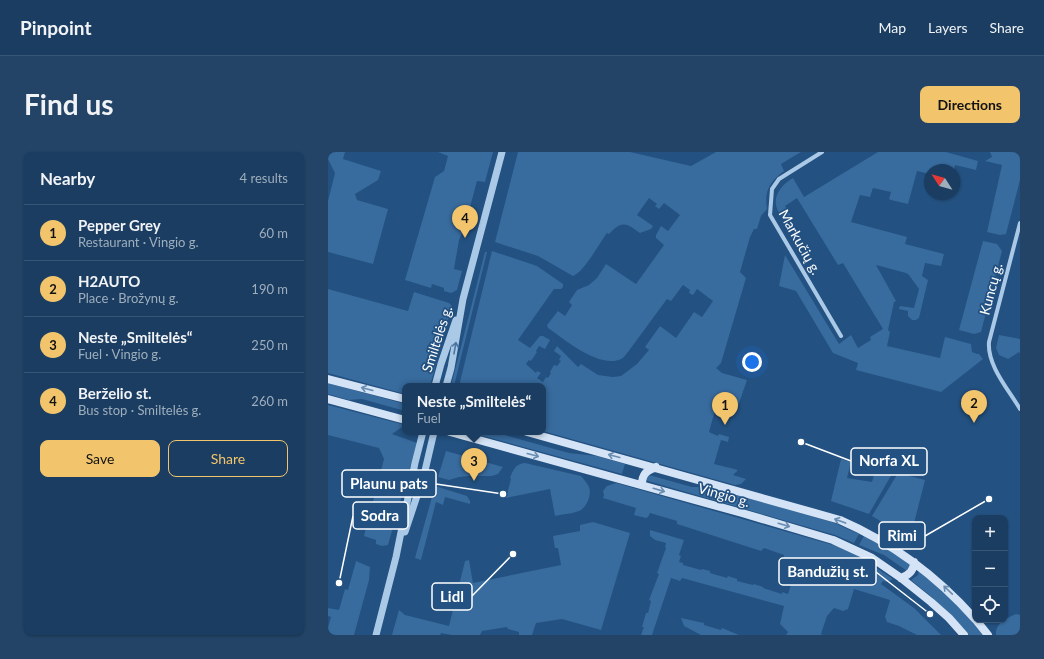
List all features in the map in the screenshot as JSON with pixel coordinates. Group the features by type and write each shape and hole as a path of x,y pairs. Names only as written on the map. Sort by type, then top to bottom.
{"main road":[{"path":"328,379 402,398"},
{"path":"328,399 402,419"},
{"name":"Vingio g.","path":"461,435 833,540 872,558 901,578 949,618 964,635"},
{"name":"Vingio g.","path":"538,435 840,520 883,541 914,562 944,586 972,615"},
{"path":"642,485 643,475 646,471 656,467"},
{"path":"901,578 909,574 912,570 914,562"},
{"name":"Vingio g.","path":"979,623 988,635"}],"street":[{"name":"Smiltelės g.","path":"436,383 463,299 502,152"},
{"name":"Markučių g.","path":"822,152 779,179 772,189 770,215 841,336"},
{"name":"Kuncų g.","path":"1020,223 988,350 991,362 1020,409"},
{"name":"Smiltelės g.","path":"447,383 463,299"},
{"path":"376,635 396,556 422,435"},
{"path":"396,556 422,481 433,435"}],"shaded area":[{"path":"328,152 345,152 343,159 381,171 378,180 355,194 357,200 388,209 373,264 328,252 328,201 335,173 328,159"},
{"path":"438,152 493,152 485,182 477,181 465,226 459,240 454,269 462,271 457,290 451,293 444,291 444,288 432,284 431,288 405,280 435,177 444,171 448,156"},
{"path":"518,152 630,152 691,166 716,152 801,152 781,164 784,171 775,179 767,192 767,209 761,216 757,229 754,229 750,237 740,272 746,278 721,363 716,368 722,373 747,380 737,409 717,403 709,432 718,436 719,434 729,437 728,442 721,440 714,464 738,470 733,475 746,479 741,484 735,485 546,432 546,383 460,383 492,251 537,266 563,284 561,289 554,289 518,340 530,348 540,336 550,340 545,349 539,346 531,361 529,360 526,364 536,373 537,371 541,373 537,378 543,382 546,377 548,378 554,365 557,366 561,361 559,360 561,356 554,351 557,346 578,367 581,364 598,375 613,377 621,376 637,364 649,350 645,347 660,326 676,338 694,312 702,317 713,301 697,289 693,295 689,293 690,290 683,285 671,301 667,299 628,352 621,359 613,361 593,357 573,346 548,328 547,325 558,311 565,316 572,305 569,302 577,290 589,285 597,278 606,264 636,284 664,245 656,238 661,226 668,231 680,215 664,203 659,209 655,206 657,204 649,198 637,215 653,226 651,229 640,233 624,224 617,227 609,234 607,233 586,264 573,276 538,256 495,242"},
{"path":"878,152 946,152 978,161 976,170 960,166 960,164 924,164 924,173 917,171 908,204 889,199 891,192 873,188 870,197 860,195 851,222 907,237 905,244 944,254 941,266 925,263 922,276 928,280 919,318 916,320 912,320 908,316 908,311 899,309 900,306 914,308 919,289 909,275 876,265 896,301 894,302 888,330 890,332 887,346 940,358 945,337 971,344 972,352 979,354 983,359 941,392 856,370 858,363 833,353 796,291 779,286 785,255 839,344 851,335 858,348 871,340 870,337 883,329 843,263 838,265 797,198 785,206 792,218 786,222 777,209 776,201 780,189 793,178 804,197"},
{"path":"990,152 1020,152 1020,180 1006,234 1000,235 987,232 1002,165 985,161 992,157"},
{"path":"983,241 997,244 1002,251 981,332 974,334 959,330"},
{"path":"485,252 487,252 455,383 452,383"},
{"path":"328,289 408,311 414,292 449,303 452,306 431,383 402,383 402,393 328,373"},
{"path":"999,335 1020,339 1020,354 1019,352 1008,359 999,355 996,348"},
{"path":"328,383 402,403 402,410 362,399 349,400 328,394"},
{"path":"328,405 402,424 402,427 392,434 417,443 388,545 382,546 376,544 376,540 364,536 384,459 379,448 328,435"},
{"path":"480,435 505,435 569,453 597,456 625,464 622,474"},
{"path":"446,451 503,467 498,474 492,476 469,476 449,480 438,477"},
{"path":"841,459 851,462 847,478 872,482 876,468 893,472 869,514 831,501"},
{"path":"525,463 581,476 590,490 585,506 581,510 572,513 555,516 550,489 506,498 513,470 517,466"},
{"path":"898,473 925,480 910,539 872,516"},
{"path":"649,475 692,487 709,487 832,522 859,534 854,543 835,535 648,481 646,480 646,477"},
{"path":"616,483 840,547 860,557 893,579 887,582 883,581 881,584 914,608 941,635 917,635 887,622 885,617 890,600 854,589 848,609 843,611 834,608 827,616 821,634 823,635 786,635 788,632 780,624 784,606 682,578 680,581 671,578 652,635 641,635 646,613 648,613 651,601 649,600 659,574 657,573 666,548 666,543 655,540 650,536 650,530 684,540 679,555 681,556 679,562 683,563 683,565 710,571 710,573 727,578 728,576 737,579 737,581 754,584 782,594 782,592 788,594 795,572 782,568 784,555 764,548 761,551 677,524 677,521 650,513 646,518 634,515 636,508 603,498 603,491 607,486"},
{"path":"435,486 467,496 470,504 445,497 443,505 436,502 421,560 415,558"},
{"path":"593,522 630,533 601,630 562,619 536,623 532,635 519,635 519,632 508,629 507,627 482,631 480,635 452,635 441,633 440,635 392,635 399,610 405,615 449,626 465,561 469,560 473,583 561,565 558,548 555,548 553,536 580,531 580,525"},
{"path":"864,536 910,564 910,568 907,571 884,555 859,545"},
{"path":"356,561 370,567 369,580 354,635 328,635 331,617 328,616 328,608 339,610 345,589 348,590"},
{"path":"919,570 949,596 967,613 972,619 972,623 975,623 984,635 969,635 942,606 911,580 918,575"},
{"path":"1016,614 1020,615 1020,635 996,635 997,627 1001,623 1008,623 1008,618"},
{"path":"681,618 704,623 704,625 721,630 722,628 739,635 701,635 684,626"}],"place":[{"name":"Berželio st.","path":"465,238"},
{"name":"H2AUTO","path":"974,423"},
{"name":"Pepper Grey","path":"725,425"},
{"name":"Norfa XL","path":"801,442"},
{"name":"Neste „Smiltelės“","path":"474,481"},
{"name":"Plaunu pats","path":"503,494"},
{"name":"Rimi","path":"989,499"},
{"name":"Lidl","path":"513,554"},
{"name":"Sodra","path":"339,583"},
{"name":"Bandužių st.","path":"930,614"}]}
